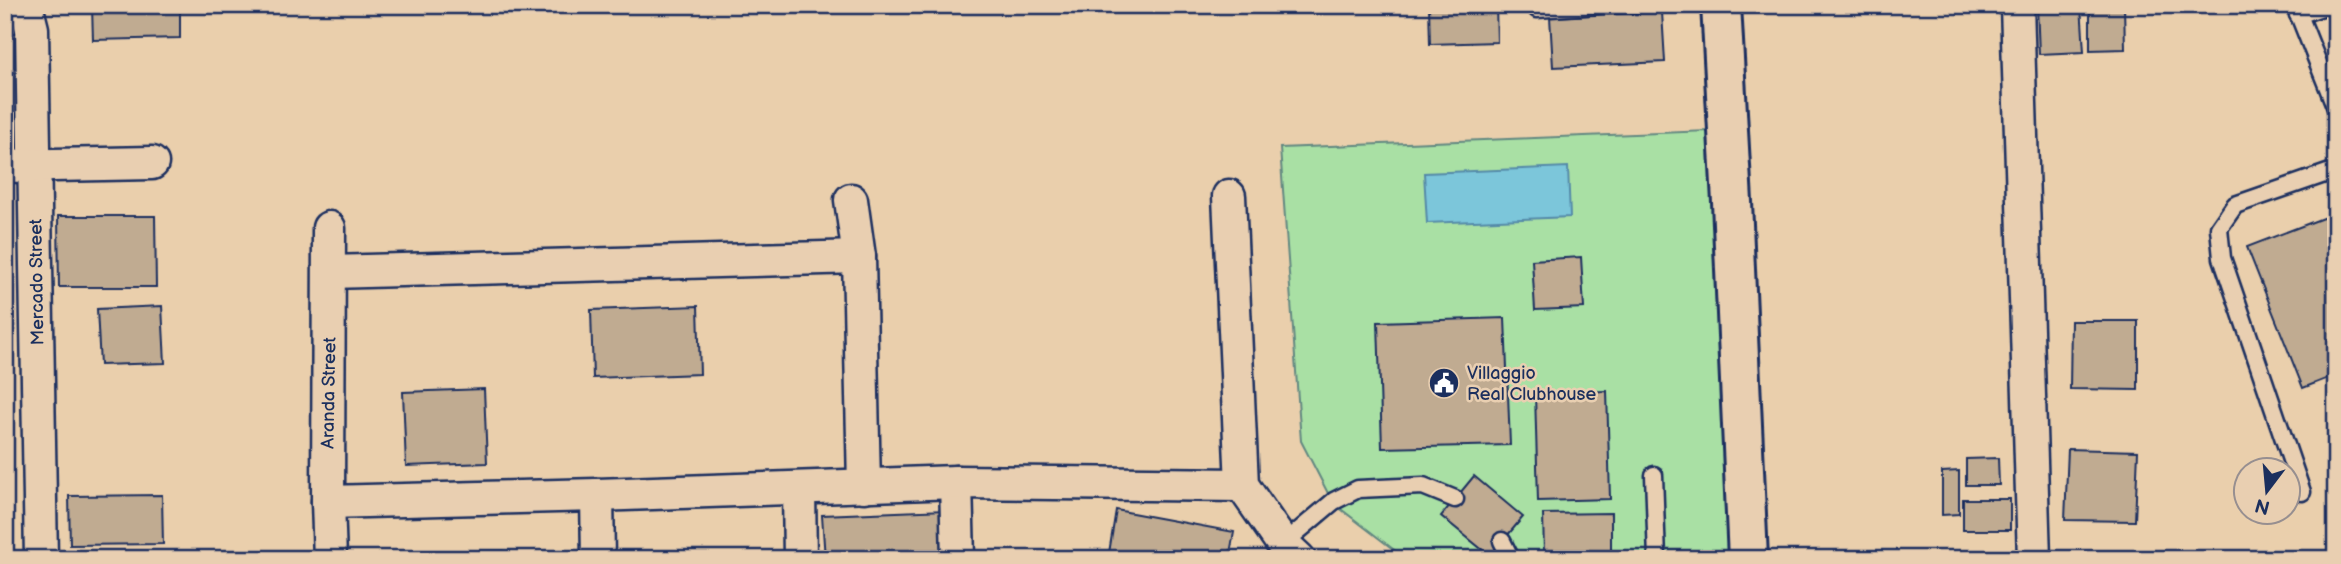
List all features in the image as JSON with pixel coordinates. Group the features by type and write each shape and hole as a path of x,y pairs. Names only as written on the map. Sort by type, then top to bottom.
{"street":[{"name":"Mercado Street","path":"26,5 32,29 20,166 41,559"},
{"path":"1721,5 1748,559"},
{"path":"2017,5 2034,559"},
{"path":"20,166 152,163"},
{"path":"1229,196 1242,485 1291,551"},
{"path":"851,200 859,257 864,486"},
{"name":"Aranda Street","path":"329,228 330,559"},
{"path":"330,272 859,257"},
{"path":"328,502 956,482 1242,485"},
{"path":"956,482 958,559"},
{"path":"799,489 800,559"},
{"path":"597,495 598,559"}],"lane":[{"path":"1537,9 1596,5"},
{"path":"2329,5 2297,10 2336,108"},
{"path":"2290,456 2221,258 2219,228 2235,205 2336,170"},
{"path":"1654,475 1657,559"},
{"path":"1291,551 1334,501 1359,489 1423,486 1455,499"},
{"path":"1503,541 1511,559"}],"green space":[{"path":"1708,131 1738,559 1406,559 1333,503 1301,441 1280,148"}],"water":[{"path":"1568,167 1570,217 1427,223 1424,173"}],"building":[{"path":"180,5 180,38 93,40 92,6"},
{"path":"1429,5 1496,5 1497,42 1430,44"},
{"path":"2037,5 2081,5 2084,52 2039,54"},
{"path":"2090,5 2124,5 2125,49 2090,50"},
{"path":"1662,12 1665,62 1553,67 1550,17"},
{"path":"2336,213 2336,375 2303,388 2247,247"},
{"path":"58,216 155,216 156,287 59,287"},
{"path":"1581,257 1584,308 1535,310 1532,260"},
{"path":"162,306 165,363 100,365 97,309"},
{"path":"698,306 700,374 593,378 591,310"},
{"name":"Villaggio Real Clubhouse","path":"1505,318 1510,445 1382,448 1378,322"},
{"path":"2071,321 2138,321 2138,390 2070,389"},
{"path":"484,389 487,463 406,466 403,392"},
{"path":"1607,391 1610,499 1538,501 1535,393"},
{"path":"2068,449 2138,451 2135,521 2065,520"},
{"path":"1998,458 1999,485 1966,485 1966,459"},
{"path":"1959,471 1959,514 1942,515 1942,472"},
{"path":"1474,476 1523,517 1490,556 1441,516"},
{"path":"162,495 163,544 70,545 69,496"},
{"path":"1963,499 2010,499 2010,530 1963,530"},
{"path":"946,510 949,559 825,559 822,515"},
{"path":"1116,510 1234,532 1229,559 1108,559"},
{"path":"1611,513 1611,559 1565,559 1565,552 1544,553 1543,514"},
{"path":"503,551 503,559 402,559 402,554"}],"place":[{"name":"Villaggio Real Clubhouse","path":"1444,383"}]}
